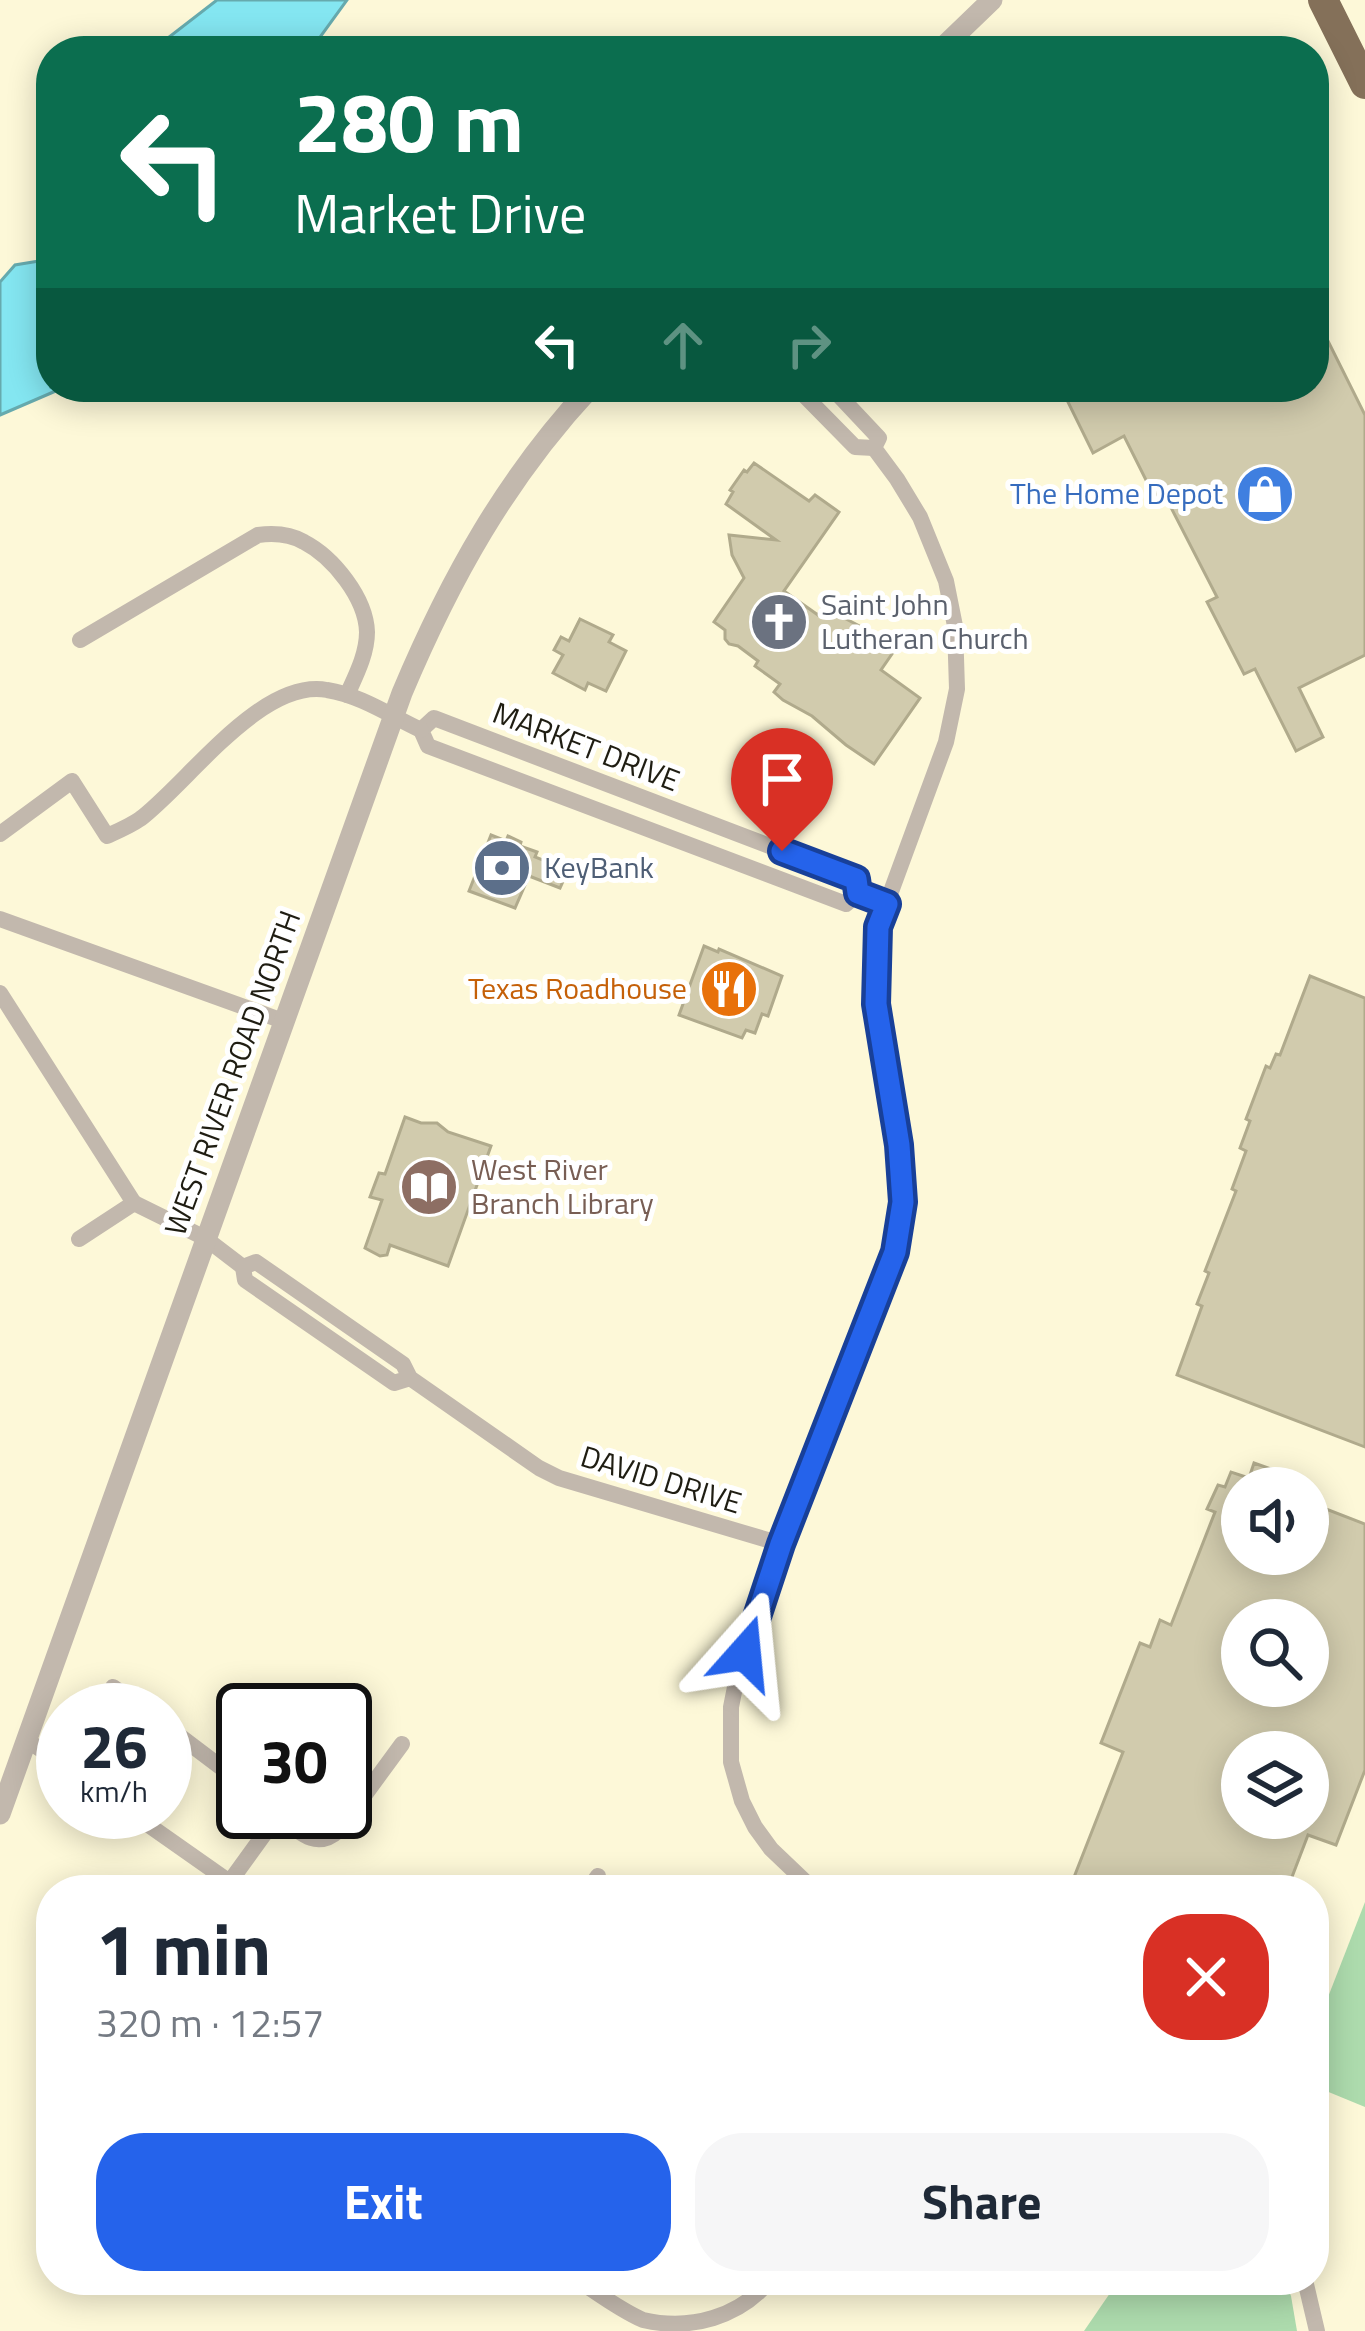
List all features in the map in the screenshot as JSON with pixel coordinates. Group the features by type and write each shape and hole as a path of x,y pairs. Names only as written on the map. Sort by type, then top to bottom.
{"highway":[{"path":"1326,0 1365,63"},
{"path":"1326,0 1365,84"}],"street":[{"path":"955,36 992,0"},
{"name":"WEST RIVER ROAD NORTH","path":"0,1814 393,717 434,618 472,545 517,476 577,402"},
{"path":"811,402 855,447 874,448"},
{"path":"845,402 879,438 874,448"},
{"path":"798,1875 771,1849 742,1801 731,1762 730,1707 781,1544 895,1252 903,1202 899,1145 876,1004 878,927 946,742 957,689 955,626 946,581 920,517 874,448"},
{"path":"0,834 72,781 107,836 136,823 193,767 272,702 300,690 323,688 347,695 362,661 367,626 339,572 304,542 272,533 258,535 80,640"},
{"name":"MARKET DRIVE","path":"347,695 422,730 428,746 846,904 858,893"},
{"name":"MARKET DRIVE","path":"422,730 434,718 856,879 858,893"},
{"name":"MARKET DRIVE","path":"858,893 887,904"},
{"path":"0,919 283,1021"},
{"path":"0,993 134,1203 79,1239"},
{"name":"DAVID DRIVE","path":"134,1203 206,1238 243,1267 256,1262 403,1364 410,1378 539,1468 781,1544"},
{"path":"27,1740 36,1746"},
{"path":"372,1783 402,1744"},
{"path":"192,1745 216,1764"},
{"path":"167,1839 216,1875"},
{"path":"239,1875 261,1839"},
{"path":"602,2295 644,2321 679,2328 719,2321 755,2295"},
{"path":"1311,2295 1318,2331"}],"green space":[{"path":"1365,1902 1365,2107 1329,2092 1329,1994"},
{"path":"1109,2295 1291,2295 1297,2331 1084,2331"}],"water":[{"path":"217,0 347,0 321,36 170,36"},
{"path":"36,262 36,399 0,415 0,282 15,265"}],"building":[{"name":"The Home Depot","path":"1329,343 1365,415 1365,655 1299,688 1323,737 1296,751 1255,669 1244,674 1207,602 1217,597 1163,492 1154,496 1124,436 1093,453 1068,402 1329,402"},
{"path":"754,463 809,501 815,495 839,512 784,591 818,615 823,607 871,632 894,651 881,670 920,698 874,764 783,700 774,692 780,684 755,666 758,661 729,644 725,630 714,622 744,578 732,555 729,535 776,540 726,504 730,490"},
{"path":"580,619 613,635 609,642 626,651 606,691 588,683 585,690 553,673 563,655 554,650 561,637 569,641"},
{"path":"491,835 506,841 508,836 537,852 535,857 568,870 560,888 529,876 515,908 469,891"},
{"path":"704,946 782,976 768,1016 762,1014 755,1033 746,1030 742,1038 679,1015"},
{"path":"1310,976 1365,998 1365,1447 1177,1375 1202,1306 1197,1304 1209,1273 1205,1271 1236,1191 1232,1189 1246,1151 1240,1148 1250,1121 1246,1119 1266,1066 1270,1068 1276,1054 1280,1055"},
{"path":"405,1117 437,1123 448,1132 491,1146 448,1266 390,1245 387,1255 380,1256 365,1248 382,1200 370,1197 379,1173 385,1174"},
{"path":"1218,1485 1221,1575 1329,1575 1329,1510 1365,1524 1365,1770 1336,1845 1319,1839 1329,1839 1329,1731 1221,1731 1221,1839 1306,1839 1293,1875 1075,1875 1123,1752 1101,1743 1140,1643 1150,1647 1160,1620 1171,1625 1215,1512 1207,1509"}],"place":[{"name":"The Home Depot","path":"1265,494"},
{"name":"Saint John Lutheran Church","path":"779,622"},
{"name":"KeyBank","path":"502,868"},
{"name":"Texas Roadhouse","path":"729,989"},
{"name":"West River Branch Library","path":"429,1187"}],"route":[{"path":"745,1653 781,1544 894,1256 903,1202 899,1145 876,1004 878,927 887,904 858,893 856,879 782,851"}]}
